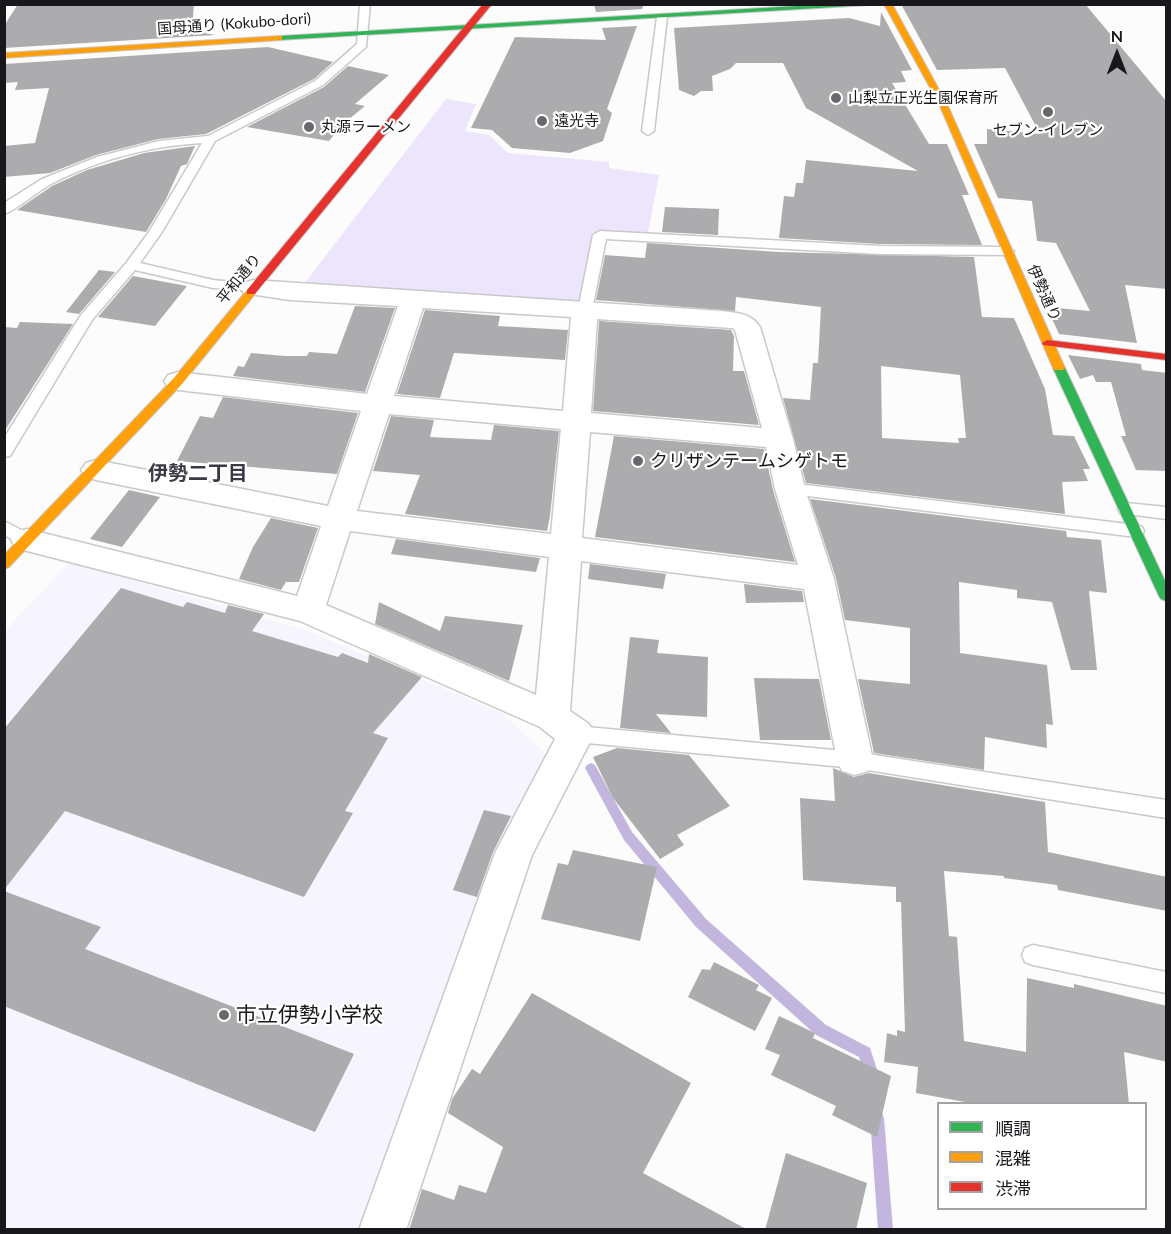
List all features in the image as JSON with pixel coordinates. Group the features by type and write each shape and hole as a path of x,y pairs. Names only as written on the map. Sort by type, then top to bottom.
{"main road":[{"name":"平和通り","path":"4,564 16,533 96,470 178,381 488,4"},
{"name":"国母通り (Kokubo-dori)","path":"4,56 882,4"},
{"name":"伊勢通り","path":"888,4 943,104 1047,343 1167,596"},
{"path":"1047,343 1167,357"}],"street":[{"path":"253,288 739,321 747,327 779,439 790,489 818,579 855,759"},
{"path":"308,611 338,519 380,404 413,299"},
{"path":"382,1230 514,853 564,725 566,549 574,421 585,310"},
{"path":"178,381 380,404 779,439"},
{"path":"96,470 338,519 818,579"},
{"path":"16,533 308,611 564,725"}],"lane":[{"path":"4,210 19,196 44,181 150,145 191,139 210,139 319,83 362,45 365,4"},
{"path":"648,131 662,17"},
{"path":"4,452 86,318 132,265 210,139"},
{"path":"585,310 600,235 880,250 1007,251"},
{"path":"132,265 213,284 253,288"},
{"path":"790,489 1136,531"},
{"path":"1126,509 1167,513"},
{"path":"564,725 855,759 1167,809"},
{"path":"1033,955 1167,983"}],"shaded area":[{"path":"446,99 476,104 465,131 489,135 508,153 609,162 609,168 659,175 648,233 593,232 583,303 304,284"},
{"name":"市立伊勢小学校","path":"70,562 308,631 503,714 549,757 520,801 366,1229 5,1229 4,632"}],"building":[{"path":"18,4 194,4 192,30 215,35 4,48 4,26"},
{"path":"594,4 644,4 642,9 596,12"},
{"path":"901,4 1085,4 1167,102 1167,289 1125,285 1137,343 1059,334 1052,319 1058,320 1057,308 1090,311 1056,243 1037,241 1032,201 998,198 974,144 987,144 987,129 1040,134 1005,68 937,70"},
{"path":"881,12 912,70 901,71 906,82 892,83 929,144 947,144 969,195 962,195 982,245 880,244 779,238 784,196 794,197 796,183 803,183 806,160 918,171 806,108 783,63 736,63 730,69 712,76 713,91 701,91 694,96 679,90 674,28 849,18 880,26"},
{"path":"637,26 607,109 612,113 603,141 570,153 512,148 492,130 471,128 515,37 606,40 602,28"},
{"path":"268,47 333,62 314,79 206,134 158,139 96,155 50,173 4,177 4,146 35,143 49,88 15,90 18,82 4,83 4,64"},
{"path":"348,66 389,75 355,104 365,106 343,124 329,141 247,127 324,87"},
{"path":"195,146 187,164 181,166 166,199 146,232 17,210 52,186 87,170 144,153"},
{"path":"665,207 719,209 718,235 662,232"},
{"path":"647,243 778,252 974,257 982,317 1014,318 1045,389 1053,435 1074,436 1090,469 1083,469 1088,481 1062,482 1065,514 806,483 783,398 810,400 813,363 818,363 821,307 736,297 735,311 596,300 605,255 645,258","holes":["881,366 960,375 966,438 958,438 959,443 882,438"]},
{"path":"99,270 115,272 79,314 66,312"},
{"path":"133,276 187,286 155,326 98,317"},
{"path":"355,306 395,308 365,392 233,376 238,366 244,367 251,353 285,356 307,356 309,352 337,354"},
{"path":"425,310 500,316 498,326 568,330 565,360 454,353 440,398 397,394"},
{"path":"599,321 731,330 734,336 733,371 744,371 759,425 593,411"},
{"path":"20,322 73,324 4,432 4,327 17,328"},
{"path":"1068,355 1141,364 1142,370 1167,373 1167,471 1136,470 1121,436 1126,436 1111,382 1096,382 1093,375 1080,379"},
{"path":"223,397 358,413 337,474 177,461 200,416 213,418"},
{"path":"391,416 434,420 430,437 491,440 494,425 559,431 547,531 405,514 420,475 373,471"},
{"path":"614,436 764,449 773,490 795,562 595,537"},
{"path":"129,490 160,497 122,547 90,539"},
{"path":"810,499 1066,531 1067,537 1101,540 1107,593 1089,591 1097,670 1071,670 1052,602 1017,598 1017,590 959,582 960,653 1047,665 1053,725 1046,724 1047,748 985,737 984,770 874,753 858,679 910,684 910,628 845,620 836,578"},
{"path":"271,518 318,528 299,582 286,582 281,590 239,579 253,547"},
{"path":"396,539 540,558 536,572 391,554"},
{"path":"590,564 666,574 663,589 588,579"},
{"path":"744,584 802,591 804,602 746,603"},
{"path":"121,588 183,607 187,602 225,613 228,605 264,614 252,631 338,657 342,653 368,663 369,654 422,677 373,733 388,738 345,811 353,813 304,897 65,811 4,890 4,729"},
{"path":"379,602 440,631 445,616 523,625 509,681 375,624"},
{"path":"630,637 659,640 657,653 708,657 707,717 656,714 671,733 620,728"},
{"path":"754,678 819,679 831,740 760,740"},
{"path":"617,748 689,755 730,806 677,835 684,845 660,859 613,798 593,757"},
{"path":"833,768 854,777 869,773 1045,802 1048,852 1167,877 1167,911 1058,890 1057,885 1004,878 1004,876 944,871 949,936 957,937 964,1041 1026,1052 1027,978 1074,988 1074,984 1167,1006 1167,1062 1124,1052 1129,1102 965,1102 916,1093 918,1067 884,1062 887,1033 897,1036 897,1030 905,1032 901,902 896,902 896,887 803,880 800,798 835,801"},
{"path":"484,810 511,816 493,852 477,897 453,890"},
{"path":"573,850 657,867 640,941 541,919 558,863 568,865"},
{"path":"4,891 101,927 85,949 354,1054 315,1132 4,1006"},
{"path":"714,962 759,985 756,990 772,998 755,1031 688,997 702,969 710,970"},
{"path":"532,993 691,1083 643,1173 748,1230 409,1230 422,1189 454,1200 459,1185 486,1193 503,1147 448,1113 452,1099 472,1069 480,1074"},
{"path":"779,1016 815,1033 813,1038 891,1076 877,1137 832,1115 836,1106 771,1075 780,1055 765,1049"},
{"path":"786,1153 867,1183 856,1230 765,1230"}],"waterway":[{"path":"591,768 628,836 701,923 821,1030 865,1053 873,1079"},
{"path":"877,1118 886,1230"}],"traffic: fast":[{"path":"279,38 882,4"},
{"path":"1059,368 1166,596"}],"traffic: slow":[{"path":"888,4 943,104 1059,368"},
{"path":"4,56 279,38"},
{"path":"4,564 178,381 251,292"}],"traffic: jam":[{"path":"251,292 488,4"},
{"path":"1047,343 1166,357"}],"place":[{"name":"山梨立正光生園保育所","path":"836,98"},
{"name":"セブン-イレブン","path":"1048,112"},
{"name":"遠光寺","path":"542,121"},
{"name":"丸源ラーメン","path":"309,127"},
{"name":"クリザンテームシゲトモ","path":"638,461"},
{"name":"市立伊勢小学校","path":"224,1015"}],"district":[{"name":"伊勢二丁目","path":"198,474"}]}
